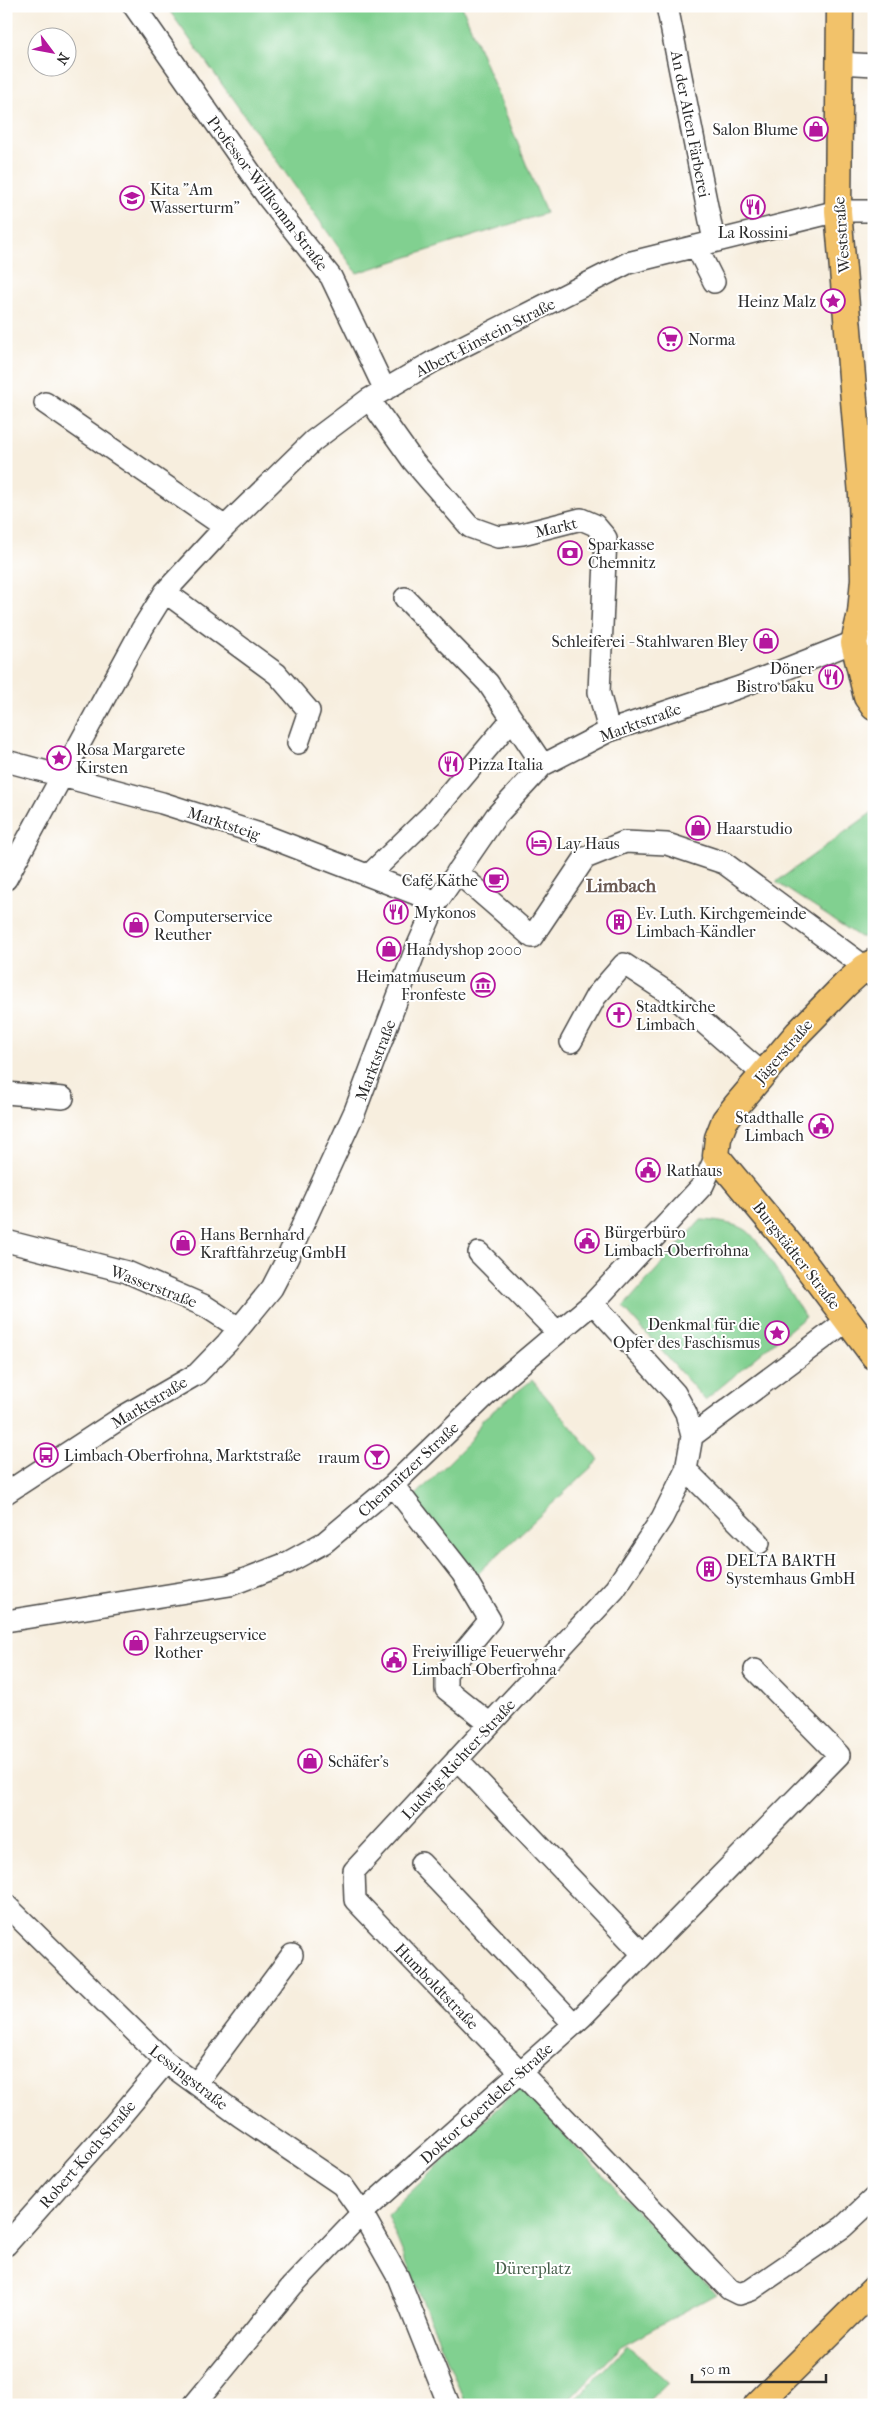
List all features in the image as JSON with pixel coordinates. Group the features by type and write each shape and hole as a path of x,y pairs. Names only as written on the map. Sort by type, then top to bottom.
{"main road":[{"name":"Weststraße","path":"840,6 838,211 862,495 864,579 861,612 864,638"},
{"path":"864,638 867,697 874,708"},
{"name":"Jägerstraße","path":"716,1156 718,1138 725,1120 763,1074 798,1033 871,969"},
{"name":"Burgstädter Straße","path":"716,1156 796,1252 874,1356"},
{"path":"757,2405 874,2289"}],"street":[{"name":"Professor-Willkomm-Straße","path":"134,6 269,199 331,277 377,395"},
{"name":"An der Alten Färberei","path":"667,6 705,243 714,282"},
{"path":"839,63 874,65"},
{"name":"Albert-Einstein-Straße","path":"6,879 142,629 165,592 225,527 313,441 377,395 434,361 628,263 838,211 874,211"},
{"name":"Markt","path":"377,395 413,461 470,527 498,537 522,534 581,519 595,525 606,538 600,692 609,731"},
{"path":"45,403 225,527"},
{"path":"165,592 276,674 309,711 298,743"},
{"path":"405,598 488,683 543,765"},
{"name":"Marktstraße","path":"6,1493 117,1420 196,1374 239,1328 272,1288 288,1259 356,1110 414,954 437,902 496,816 543,765 609,731 740,687 864,638"},
{"path":"369,875 432,814 512,719"},
{"name":"Marktsteig","path":"6,761 162,803 258,834 437,902"},
{"path":"457,872 532,937 585,858 625,842 667,844 724,863 871,969"},
{"path":"571,1042 596,996 624,964 674,996 763,1074"},
{"path":"6,1093 63,1098"},
{"name":"Chemnitzer Straße","path":"6,1621 230,1584 288,1563 325,1542 393,1485 504,1378 593,1303 703,1185 716,1156"},
{"name":"Wasserstraße","path":"6,1241 127,1272 205,1306 239,1328"},
{"path":"479,1253 557,1332"},
{"name":"Ludwig-Richter-Straße","path":"355,1900 354,1871 615,1589 662,1518 686,1470 692,1436 686,1413 674,1393 593,1303"},
{"path":"692,1436 848,1320"},
{"path":"686,1470 759,1543"},
{"path":"393,1485 462,1573 490,1620 446,1673 446,1689 490,1724"},
{"name":"Doktor-Goerdeler-Straße","path":"194,2405 292,2286 362,2213 574,2024 839,1755 755,1670"},
{"path":"457,1759 643,1954"},
{"path":"421,1863 574,2024"},
{"name":"Humboldtstraße","path":"355,1900 519,2072"},
{"name":"Lessingstraße","path":"6,1905 166,2062 342,2185 362,2213"},
{"path":"196,2084 292,1955"},
{"name":"Robert-Koch-Straße","path":"6,2245 115,2123 166,2062"},
{"path":"519,2072 721,2281 729,2289 739,2294 750,2290 843,2227 874,2198"},
{"path":"362,2213 398,2277 449,2405"}],"green space":[{"path":"166,6 462,6 546,213 357,273"},
{"path":"874,811 874,937 860,937 776,882"},
{"path":"701,1220 737,1226 746,1230 760,1245 805,1317 705,1400 623,1307"},
{"path":"532,1380 599,1460 473,1578 411,1500 470,1441 483,1419"},
{"name":"Dürerplatz","path":"519,2087 716,2294 621,2346 564,2405 466,2405 387,2215"},
{"path":"627,2345 668,2382 644,2405 570,2405"}],"place":[{"name":"Salon Blume","path":"816,129"},
{"name":"Kita \"Am Wasserturm\"","path":"132,198"},
{"name":"La Rossini","path":"753,207"},
{"name":"Heinz Malz","path":"833,301"},
{"name":"Norma","path":"670,339"},
{"name":"Sparkasse Chemnitz","path":"570,553"},
{"name":"Schleiferei - Stahlwaren Bley","path":"766,641"},
{"name":"Döner Bistro baku","path":"831,677"},
{"name":"Rosa Margarete Kirsten","path":"59,758"},
{"name":"Pizza Italia","path":"451,764"},
{"name":"Haarstudio","path":"698,828"},
{"name":"Lay Haus","path":"539,843"},
{"name":"Café Käthe","path":"496,880"},
{"name":"Mykonos","path":"396,912"},
{"name":"Ev. Luth. Kirchgemeinde Limbach-Kändler","path":"619,922"},
{"name":"Computerservice Reuther","path":"136,925"},
{"name":"Handyshop 2000","path":"389,949"},
{"name":"Heimatmuseum Fronfeste","path":"483,985"},
{"name":"Stadtkirche Limbach","path":"619,1015"},
{"name":"Stadthalle Limbach","path":"821,1126"},
{"name":"Rathaus","path":"648,1170"},
{"name":"Bürgerbüro Limbach-Oberfrohna","path":"587,1241"},
{"name":"Hans Bernhard Kraftfahrzeug GmbH","path":"183,1243"},
{"name":"Denkmal für die Opfer des Faschismus","path":"777,1333"},
{"name":"Limbach-Oberfrohna, Marktstraße","path":"46,1455"},
{"name":"1raum","path":"377,1457"},
{"name":"DELTA BARTH Systemhaus GmbH","path":"709,1569"},
{"name":"Fahrzeugservice Rother","path":"136,1643"},
{"name":"Freiwillige Feuerwehr Limbach-Oberfrohna","path":"394,1660"},
{"name":"Schäfer's","path":"310,1761"}],"district":[{"name":"Limbach","path":"621,885"}]}
